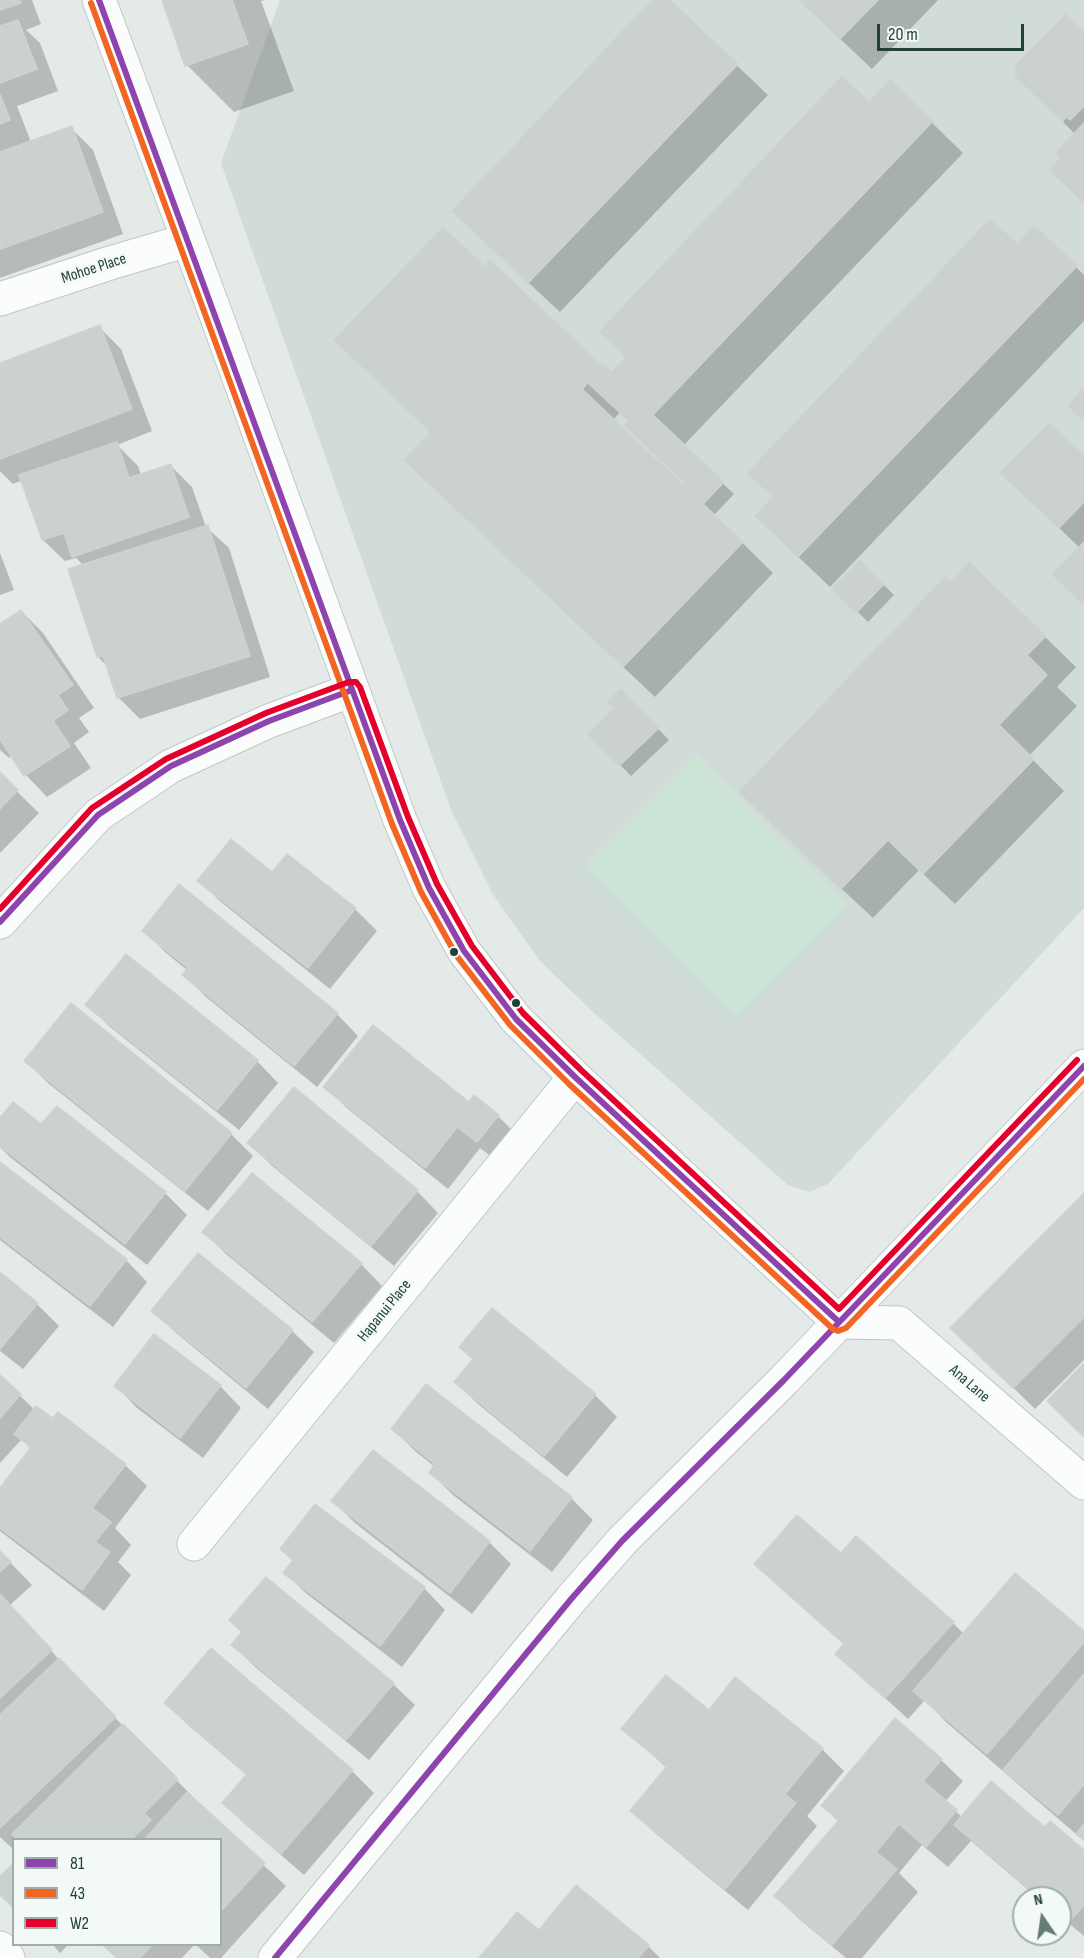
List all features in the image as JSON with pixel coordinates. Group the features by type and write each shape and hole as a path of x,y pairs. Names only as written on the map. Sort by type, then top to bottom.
{"street":[{"path":"99,0 400,820 429,888 458,940 516,1019 575,1077 839,1322"},
{"name":"Mohoe Place","path":"0,300 110,263 188,240"},
{"path":"0,922 98,815 171,766 269,721 352,690"},
{"path":"275,1958 622,1541 784,1380 1084,1066"},
{"name":"Hapanui Place","path":"194,1544 575,1077"},
{"name":"Ana Lane","path":"839,1322 899,1323 1084,1484"},
{"path":"0,1948 8,1958"}],"shaded area":[{"path":"280,0 1084,0 1084,908 828,1184 809,1192 788,1185 594,1013 540,961 492,893 451,810 221,163"}],"green space":[{"path":"697,755 848,905 736,1017 584,866"}],"building":[{"path":"0,0 20,0 21,3 0,10"},
{"path":"162,0 232,0 248,44 185,66"},
{"path":"652,0 670,0 738,64 528,283 452,211"},
{"path":"799,0 878,0 840,39"},
{"path":"1066,14 1084,32 1084,106 1070,120 1066,117 1062,122 1014,75 1018,71 1014,67"},
{"path":"18,20 37,69 0,83 0,26"},
{"path":"842,76 869,102 890,80 933,121 648,420 605,379 626,357 599,332"},
{"path":"0,94 10,120 0,124"},
{"path":"1084,123 1084,203 1049,170 1061,158 1056,152"},
{"path":"72,126 103,212 0,249 0,152"},
{"path":"990,219 1017,243 1034,225 1077,266 798,557 755,516 773,497 747,473"},
{"path":"443,227 485,267 490,260 603,367 582,389 743,542 623,667 404,460 431,432 334,340"},
{"path":"100,325 132,409 0,459 0,363"},
{"path":"604,365 611,372 605,379 648,420 653,415 724,482 703,504 683,485 685,483 624,425 629,421 588,383"},
{"path":"1084,388 1084,421 1068,406"},
{"path":"1049,423 1084,455 1084,502 1059,528 1000,473"},
{"path":"117,442 129,478 171,464 189,517 72,557 64,533 42,540 19,475"},
{"path":"208,525 250,656 117,698 103,656 97,657 68,569"},
{"path":"1084,542 1084,605 1052,574"},
{"path":"860,560 884,584 856,613 832,589"},
{"path":"969,562 1046,636 1027,655 1047,675 999,725 1034,759 923,874 888,840 841,889 739,792 945,577 950,582"},
{"path":"21,610 73,685 58,695 68,710 53,721 70,746 24,776 0,739 0,624"},
{"path":"621,689 659,728 619,766 588,734 614,708 607,702"},
{"path":"0,772 18,790 0,809"},
{"path":"231,839 272,872 287,854 356,908 308,968 197,881"},
{"path":"179,884 338,1013 294,1066 182,975 188,968 142,931"},
{"path":"126,954 258,1060 217,1110 85,1005"},
{"path":"71,1003 232,1133 185,1191 24,1061"},
{"path":"373,1025 469,1102 474,1095 499,1115 477,1142 457,1127 425,1168 323,1087"},
{"path":"294,1087 418,1190 371,1246 247,1143"},
{"path":"13,1102 41,1124 57,1106 166,1192 125,1244 0,1146 0,1118"},
{"path":"0,1162 127,1259 90,1306 0,1237"},
{"path":"252,1173 362,1263 312,1322 202,1232"},
{"path":"1084,1193 1084,1317 1013,1388 950,1328"},
{"path":"198,1253 293,1330 246,1388 151,1311"},
{"path":"0,1272 38,1303 0,1349"},
{"path":"492,1308 596,1394 544,1456 454,1382 473,1359 459,1347"},
{"path":"154,1334 221,1385 180,1438 114,1386"},
{"path":"1084,1363 1084,1437 1047,1401"},
{"path":"0,1375 21,1394 0,1418"},
{"path":"426,1384 572,1497 530,1551 429,1473 435,1464 391,1429"},
{"path":"36,1406 53,1418 58,1412 126,1464 92,1508 111,1522 95,1542 110,1552 82,1590 0,1528 0,1488 31,1447 14,1434"},
{"path":"373,1450 490,1541 450,1593 331,1501"},
{"path":"315,1504 425,1587 380,1646 283,1573 293,1560 280,1549"},
{"path":"797,1515 841,1553 856,1536 954,1622 885,1698 835,1654 844,1644 754,1564"},
{"path":"0,1551 11,1562 0,1572"},
{"path":"1015,1573 1084,1631 1084,1642 987,1754 913,1691"},
{"path":"266,1577 394,1683 346,1740 231,1645 242,1632 229,1620"},
{"path":"0,1594 52,1650 0,1698"},
{"path":"211,1648 353,1770 281,1854 222,1803 247,1774 164,1703"},
{"path":"59,1658 116,1717 0,1828 0,1715"},
{"path":"1084,1674 1084,1784 1058,1815 1003,1770"},
{"path":"666,1675 709,1710 735,1677 823,1748 785,1794 796,1803 725,1889 630,1811 667,1766 621,1729"},
{"path":"895,1718 942,1759 923,1781 957,1810 926,1847 899,1824 876,1852 897,1869 832,1945 774,1896 839,1820 821,1806"},
{"path":"123,1724 178,1779 144,1813 151,1820 133,1838 15,1838 12,1834"},
{"path":"991,1781 1045,1827 1050,1821 1084,1850 1084,1905 1072,1919 1072,1886 1026,1886 954,1825"},
{"path":"187,1792 265,1863 222,1910 222,1838 146,1838"},
{"path":"1084,1824 1084,1840 1076,1834"},
{"path":"12,1865 12,1906 0,1895 0,1876"},
{"path":"576,1885 649,1945 638,1958 479,1958 517,1912 539,1930"},
{"path":"104,1946 151,1946 140,1958 117,1958"}],"transit line":[{"name":"81","path":"99,0 400,820 429,888 464,951 516,1019 575,1077 839,1322"},
{"name":"43","path":"91,3 392,824 421,892 456,955 510,1025 569,1084 833,1329 838,1331 846,1328 1084,1079"},
{"name":"W2","path":"0,909 92,808 166,759 266,713 349,682 356,682 360,687 408,817 437,884 472,946 523,1013 581,1070 839,1309 1077,1060"},
{"name":"81","path":"0,922 98,815 171,766 269,721 352,690"},
{"name":"81","path":"275,1958 572,1598 622,1541 784,1380 1084,1066"}]}
